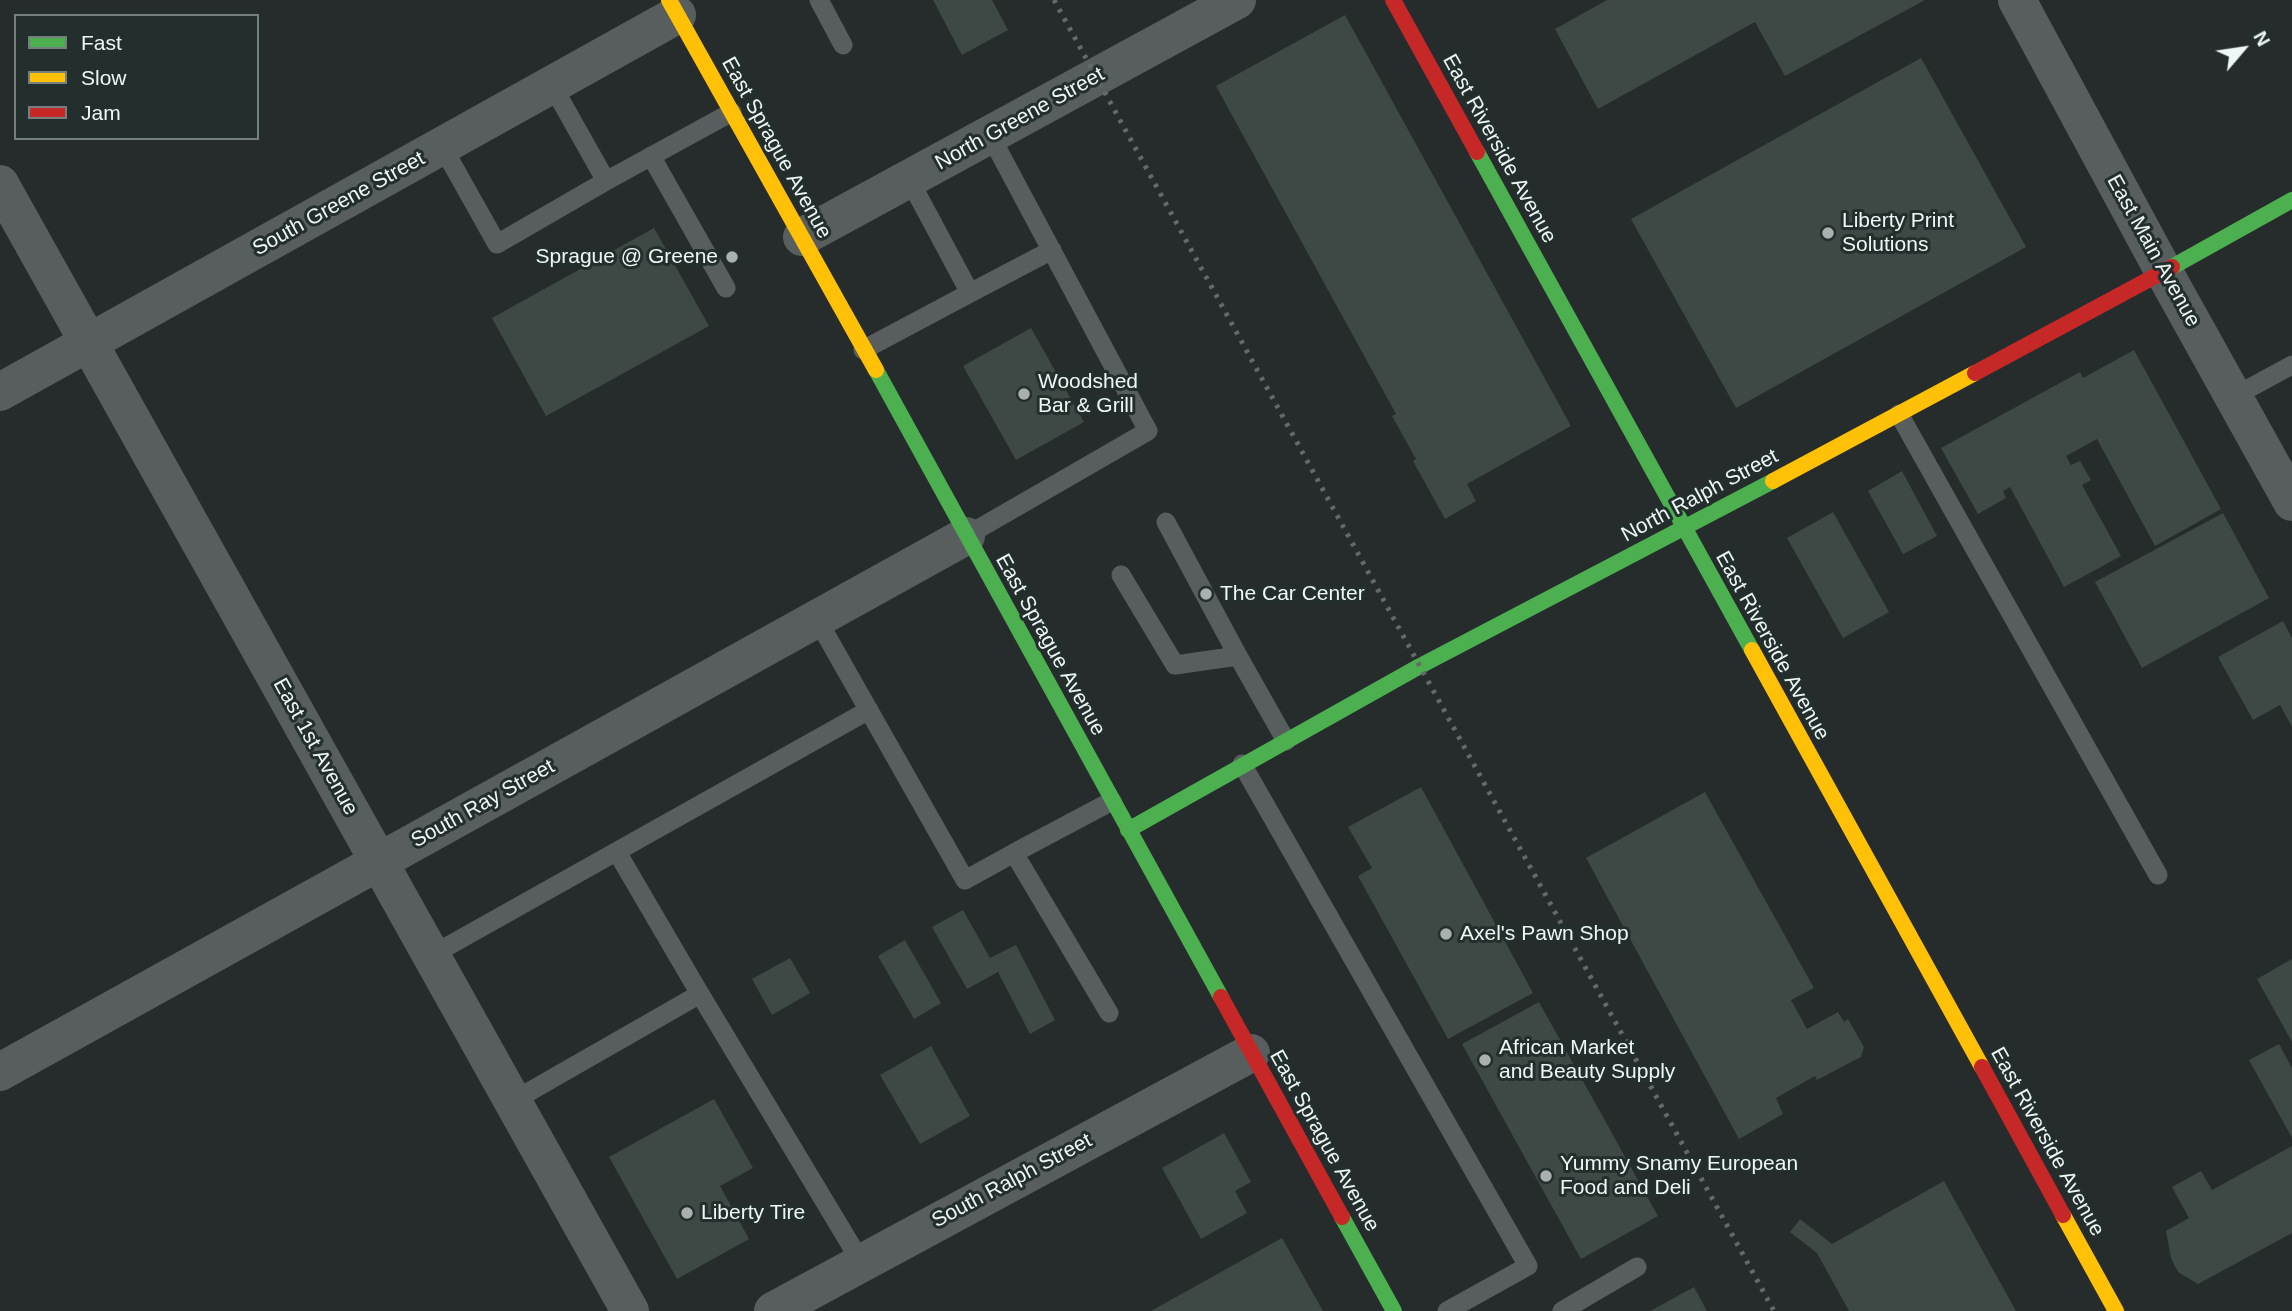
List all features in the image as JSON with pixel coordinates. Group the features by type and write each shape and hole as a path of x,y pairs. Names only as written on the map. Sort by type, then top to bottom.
{"street":[{"name":"North Greene Street","path":"802,237 1237,0"},
{"name":"East Riverside Avenue","path":"1393,0 2116,1311"},
{"name":"East Main Avenue","path":"2017,0 2292,502"},
{"name":"South Greene Street","path":"0,392 552,85 673,8"},
{"name":"East Sprague Avenue","path":"673,8 802,237 1391,1310"},
{"name":"East 1st Avenue","path":"0,184 631,1311"},
{"name":"North Ralph Street","path":"1128,830 1420,666 1684,529 2164,272 2292,200"},
{"name":"South Ray Street","path":"0,1072 966,536"},
{"name":"South Ralph Street","path":"773,1311 1251,1053"}],"lane":[{"path":"818,0 843,45"},
{"path":"552,85 606,181"},
{"path":"442,146 497,244 732,112"},
{"path":"966,536 1148,430 990,135"},
{"path":"651,156 726,288"},
{"path":"909,180 970,293"},
{"path":"863,350 1052,250"},
{"path":"2234,397 2292,365"},
{"path":"1899,414 2158,875"},
{"path":"1166,522 1286,741"},
{"path":"1121,575 1175,665 1238,656"},
{"path":"817,619 965,880 1112,801"},
{"path":"432,956 869,710"},
{"path":"1242,764 1528,1266 1447,1311"},
{"path":"617,852 861,1262"},
{"path":"1014,853 1109,1013"},
{"path":"513,1101 700,994"},
{"path":"1562,1311 1637,1267"}],"building":[{"path":"933,0 992,0 1008,30 962,55"},
{"path":"1607,0 1925,0 1785,76 1755,22 1598,109 1555,29"},
{"path":"1345,15 1571,426 1467,484 1476,501 1445,519 1392,416 1396,414 1216,86"},
{"name":"Liberty Print Solutions","path":"1921,58 2026,247 1736,408 1631,219"},
{"path":"654,228 709,326 546,416 492,318"},
{"name":"Woodshed Bar & Grill","path":"1031,328 1084,422 1016,460 963,366"},
{"path":"2134,350 2221,509 2155,546 2097,439 2066,456 2071,465 2080,461 2091,480 2082,485 2121,556 2064,587 2010,487 2003,491 2006,498 1978,514 1941,448 2080,372 2083,378"},
{"path":"1902,471 1937,536 1903,554 1868,491"},
{"path":"1833,512 1889,612 1843,638 1787,538"},
{"path":"2223,513 2269,598 2142,668 2095,582"},
{"path":"2283,621 2292,638 2292,727 2280,705 2253,720 2218,657"},
{"name":"Axel's Pawn Shop","path":"1421,787 1533,993 1448,1039 1358,876 1372,868 1348,827"},
{"path":"1705,792 1814,988 1791,1000 1807,1029 1838,1012 1844,1022 1848,1019 1864,1047 1861,1057 1817,1080 1815,1076 1776,1098 1783,1114 1739,1139 1586,858"},
{"path":"963,910 990,958 1016,945 1055,1020 1030,1034 998,972 967,989 932,927"},
{"path":"905,940 941,1003 914,1019 878,956"},
{"path":"790,958 810,993 772,1015 752,979"},
{"path":"2292,959 2292,1042 2257,979"},
{"path":"1539,1002 1658,1216 1581,1259 1462,1044"},
{"path":"2279,1044 2292,1068 2292,1138 2249,1060"},
{"path":"931,1046 970,1116 920,1144 880,1075"},
{"name":"Liberty Tire","path":"714,1099 753,1168 720,1186 749,1239 677,1279 609,1157"},
{"path":"1224,1133 1251,1182 1235,1191 1247,1213 1201,1239 1162,1168"},
{"path":"2292,1146 2292,1233 2198,1284 2178,1272 2171,1258 2166,1231 2189,1218 2172,1187 2201,1171 2212,1190"},
{"path":"1944,1181 2016,1311 1849,1311 1817,1253 1790,1232 1800,1219 1832,1244"},
{"path":"1282,1238 1323,1311 1151,1311"},
{"path":"1694,1287 1707,1311 1650,1311"}],"railway":[{"path":"1054,0 1774,1311"}],"traffic: fast":[{"path":"1477,152 1752,650"},
{"path":"2172,267 2292,200"},
{"path":"876,370 1221,997"},
{"path":"1128,830 1420,666 1773,481"},
{"path":"1342,1217 1394,1311"}],"traffic: slow":[{"path":"669,0 876,370"},
{"path":"1773,481 1975,373"},
{"path":"1752,650 1982,1067"},
{"path":"2063,1215 2116,1311"}],"traffic: jam":[{"path":"1393,0 1477,152"},
{"path":"1975,373 2172,267"},
{"path":"1221,997 1342,1217"},
{"path":"1982,1067 2063,1215"}],"place":[{"name":"Liberty Print Solutions","path":"1828,233"},
{"name":"Sprague @ Greene","path":"732,257"},
{"name":"Woodshed Bar & Grill","path":"1024,394"},
{"name":"The Car Center","path":"1206,594"},
{"name":"Axel's Pawn Shop","path":"1446,934"},
{"name":"African Market and Beauty Supply","path":"1485,1060"},
{"name":"Yummy Snamy European Food and Deli","path":"1546,1176"},
{"name":"Liberty Tire","path":"687,1213"}]}
